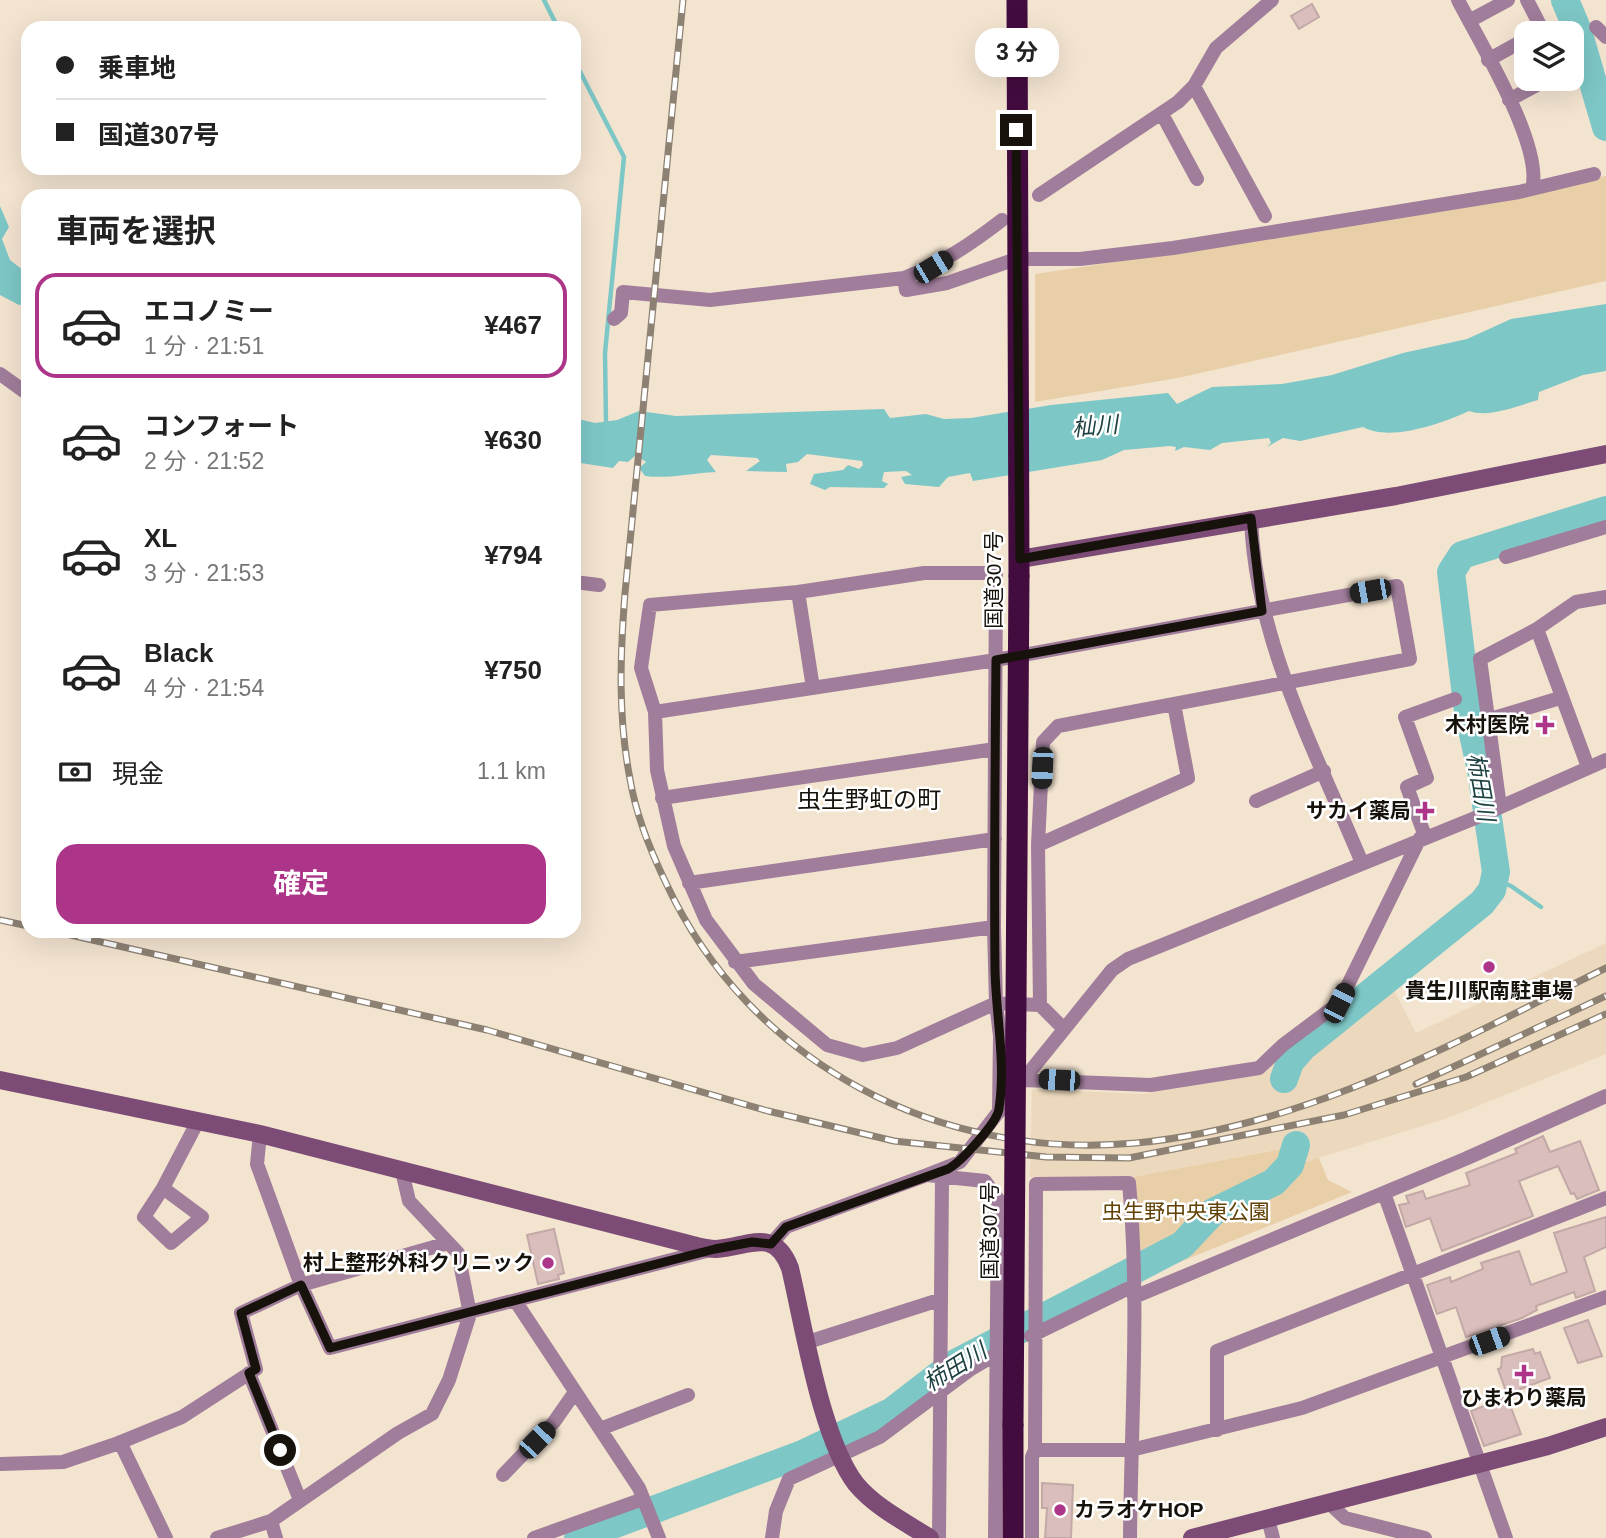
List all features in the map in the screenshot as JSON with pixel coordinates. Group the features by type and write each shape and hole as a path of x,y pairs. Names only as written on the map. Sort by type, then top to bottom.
{"highway":[{"name":"国道307号","path":"1013,1538 1019,568 1017,0"}],"street":[{"path":"1039,195 1162,114 1194,86 1216,48 1272,0"},
{"path":"1458,0 1531,147 1536,170 1532,189"},
{"path":"1469,21 1508,0"},
{"path":"1527,0 1536,21"},
{"path":"1488,60 1514,46"},
{"path":"1194,86 1265,216"},
{"path":"1509,100 1526,91"},
{"path":"1162,114 1197,179"},
{"path":"904,278 906,290 1016,267 1173,248 1532,189 1594,174"},
{"path":"614,319 621,313 622,292 710,300 904,278 933,267 968,246 1002,220"},
{"path":"0,374 21,389"},
{"path":"1019,568 1251,518 1396,496 1606,454"},
{"path":"1251,518 1262,611 1287,683 1362,863"},
{"path":"1506,557 1606,527"},
{"path":"999,1112 1000,1036 996,1003 994,927 996,573 924,573 798,592 650,605 641,668 656,712 662,798 674,846 706,920 736,962 776,1005 827,1045 850,1053 879,1053 897,1048 996,1003 1040,1005 1063,1028"},
{"path":"581,583 599,584"},
{"path":"656,712 996,660 1397,586 1410,659 1058,726 1051,731 1043,742 1038,845 1040,1005"},
{"path":"798,592 813,688"},
{"path":"1490,811 1487,720 1480,659 1537,629 1576,602 1606,597"},
{"path":"1537,629 1560,698 1588,767"},
{"path":"1487,720 1560,698"},
{"path":"1023,1080 1151,1085 1259,1068 1283,1045 1339,1003 1423,837 1407,787 1427,778 1405,717 1455,699"},
{"path":"1038,845 1188,778 1174,704"},
{"path":"662,798 995,748"},
{"path":"771,1244 786,1227 935,1177 960,1162 1063,1028 1112,970 1128,959 1490,811 1606,760"},
{"path":"1256,801 1324,771"},
{"path":"689,883 995,839"},
{"path":"736,962 994,927"},
{"path":"0,1080 260,1134 715,1249"},
{"path":"772,1538 776,1511 789,1479 837,1453 880,1437 940,1390 996,1352 1133,1289 1384,1193 1606,1096"},
{"path":"163,1188 198,1121"},
{"path":"260,1134 257,1164 301,1285 330,1348 715,1249 752,1242 771,1244 785,1254 790,1268 837,1453 856,1483 871,1499 930,1538"},
{"path":"218,1538 271,1521 398,1433 432,1414 449,1380 470,1314 458,1253 408,1201 402,1171"},
{"path":"935,1177 940,1362 939,1538"},
{"path":"935,1177 985,1181 998,1199 995,1538"},
{"path":"1032,1538 1036,1184 1129,1183 1133,1261 1130,1538"},
{"path":"1384,1193 1506,1538"},
{"path":"1217,1430 1217,1350 1606,1198"},
{"path":"0,1464 63,1461 182,1417 256,1369 241,1313 301,1285 448,1243"},
{"path":"1035,1450 1131,1450 1302,1408 1606,1297"},
{"path":"808,1342 939,1300"},
{"path":"516,1302 643,1499 657,1533"},
{"path":"249,1373 300,1500"},
{"path":"503,1475 554,1422 575,1392"},
{"path":"600,1429 688,1395"},
{"path":"1192,1538 1330,1504 1606,1427"},
{"path":"120,1442 166,1538"},
{"path":"534,1538 643,1499"},
{"path":"1330,1504 1345,1518 1425,1538"},
{"path":"1268,1519 1273,1538"},
{"path":"271,1521 276,1538"}],"shaded area":[{"path":"1606,943 1606,1054 1448,1118 1299,1164 1285,1148 1133,1177 1030,1177 1032,1089 1143,1094 1203,1082 1284,1054 1270,1082 1290,1078 1300,1060 1394,990 1416,1033"}],"green space":[{"path":"1606,176 1606,281 1178,378 1035,402 1035,274 1315,232"},
{"name":"虫生野中央東公園","path":"1286,1148 1299,1164 1319,1158 1328,1180 1352,1192 1141,1278 1133,1177"}],"water":[{"path":"0,206 9,227 2,239 10,260 21,269 21,305 0,295"},
{"name":"杣川","path":"1606,304 1606,371 1583,375 1539,392 1538,400 1495,412 1469,411 1415,430 1387,433 1363,427 1300,441 1283,438 1267,447 1271,443 1269,438 1222,443 1210,450 1184,447 1175,451 1176,447 1170,446 1124,450 1102,460 973,481 970,473 948,477 939,487 905,484 901,477 912,475 906,471 884,472 882,481 888,484 884,488 830,487 825,490 810,484 814,474 843,470 848,465 859,469 863,465 862,461 807,454 798,462 786,464 787,472 746,471 760,461 757,458 711,455 707,460 716,472 663,477 645,476 639,468 646,462 636,455 628,462 619,461 613,468 581,463 581,420 595,423 617,420 639,411 676,416 884,409 890,418 926,414 944,419 971,418 1051,405 1168,393 1177,404 1212,387 1282,384 1332,375 1403,353 1467,339 1511,319"}],"building":[{"path":"1312,4 1319,17 1299,29 1291,16"},
{"path":"1543,1136 1550,1152 1580,1141 1599,1190 1577,1199 1574,1193 1571,1194 1558,1166 1519,1181 1533,1216 1442,1251 1430,1218 1406,1227 1399,1205 1409,1203 1406,1196 1423,1191 1426,1199 1470,1185 1466,1173 1517,1153 1515,1149"},
{"path":"1606,1217 1606,1247 1584,1257 1595,1291 1576,1298 1574,1292 1536,1306 1537,1310 1522,1318 1466,1337 1456,1307 1437,1314 1427,1285 1450,1277 1451,1282 1483,1269 1481,1263 1519,1251 1531,1285 1567,1272 1554,1233"},
{"name":"村上整形外科クリニック","path":"554,1229 564,1273 558,1275 559,1279 538,1284 527,1235"},
{"path":"1588,1320 1602,1356 1578,1363 1564,1328"},
{"name":"ひまわり薬局","path":"1533,1349 1535,1354 1540,1352 1550,1378 1507,1394 1498,1369 1501,1368 1502,1357"},
{"path":"1507,1397 1521,1434 1484,1446 1471,1411"},
{"name":"カラオケHOP","path":"1042,1483 1073,1485 1071,1538 1045,1538 1047,1508 1042,1508"}],"waterway":[{"path":"544,0 554,21"},
{"path":"1565,0 1578,31 1606,127"},
{"path":"581,74 624,157 605,353 606,424"},
{"name":"柿田川","path":"1284,1079 1290,1062 1303,1047 1482,903 1492,890 1496,872 1481,770 1468,712 1451,572 1462,555 1606,510"},
{"path":"1495,879 1511,886 1541,907"},
{"name":"柿田川","path":"578,1538 805,1453 891,1412 952,1365 1182,1245 1213,1212 1274,1182 1290,1165 1296,1145"}],"railway":[{"path":"683,0 625,593 621,664 622,710 626,756 633,792 654,858 702,947 747,1003 800,1050 859,1088 923,1116 992,1135 1063,1144 1136,1143 1199,1134 1320,1100 1436,1052 1606,968"},
{"path":"0,920 21,924"},
{"path":"84,938 487,1030 768,1111 894,1141 1046,1157 1129,1158 1344,1115 1466,1077 1606,1014"},
{"path":"1416,1084 1606,996"}],"place":[{"name":"木村医院","path":"1545,725"},
{"name":"サカイ薬局","path":"1425,811"},
{"name":"貴生川駅南駐車場","path":"1489,967"},
{"name":"村上整形外科クリニック","path":"548,1263"},
{"name":"ひまわり薬局","path":"1524,1374"},
{"name":"カラオケHOP","path":"1060,1510"}],"district":[{"name":"虫生野虹の町","path":"869,800"}],"route":[{"path":"280,1450 249,1373 256,1369 241,1313 301,1285 330,1348 715,1249 752,1242 771,1244 786,1227 948,1169 960,1162 999,1112 1000,1036 996,1003 994,927 996,660 1262,611 1251,518 1020,559 1016,130"}]}
